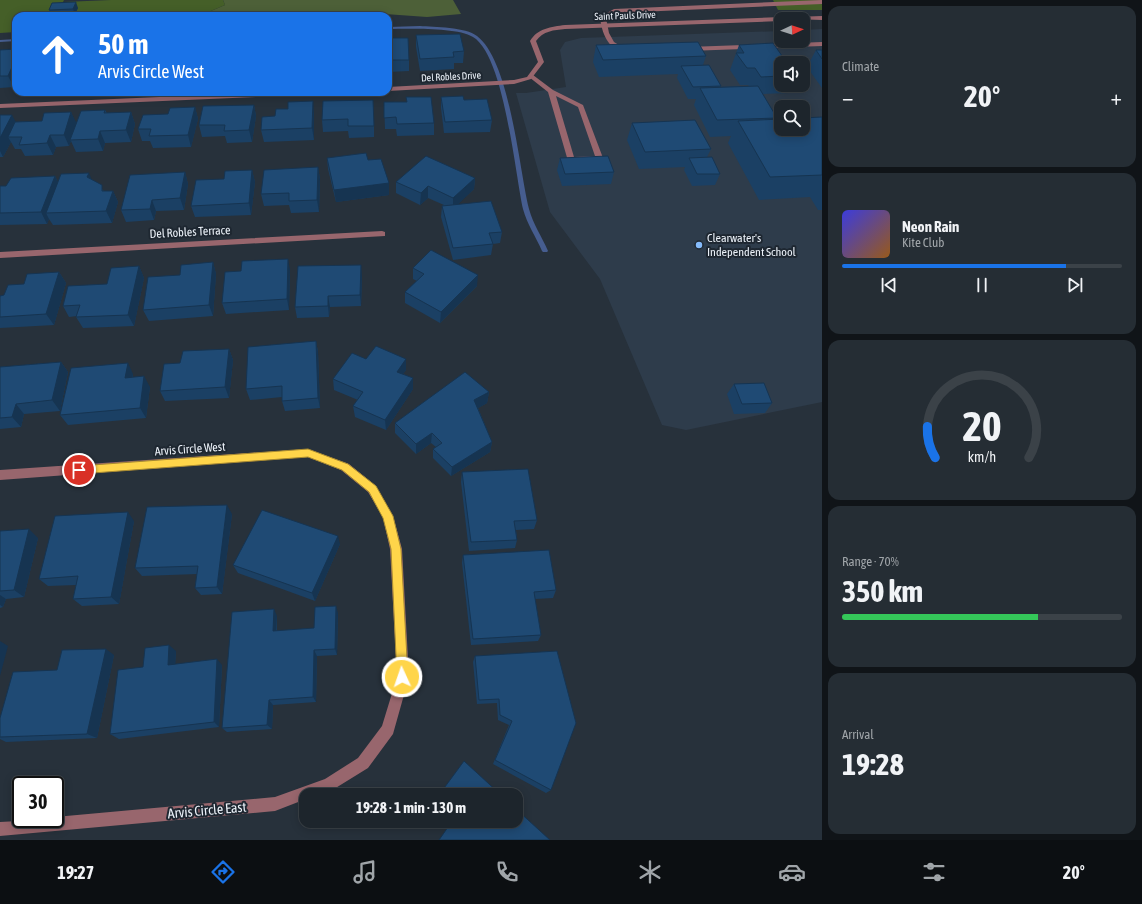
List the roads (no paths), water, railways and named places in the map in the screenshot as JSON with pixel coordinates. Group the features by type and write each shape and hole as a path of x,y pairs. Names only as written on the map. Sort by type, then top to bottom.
{"street":[{"path":"634,51 620,50 611,43 604,26 603,17 614,11 822,2"},
{"path":"810,18 822,18"},
{"name":"Saint Pauls Drive","path":"530,76 541,62 533,41 536,34 546,30 565,27 774,19"},
{"path":"682,49 822,44"},
{"path":"530,76 551,92 581,106 599,158 571,159 551,92"},
{"name":"Del Robles Drive","path":"392,89 486,85 514,82 530,76"},
{"path":"0,106 231,96"},
{"name":"Del Robles Terrace","path":"0,255 382,234"},
{"name":"Arvis Circle West","path":"0,475 308,453 345,467 372,489 388,516 396,549 402,677 388,729"},
{"name":"Arvis Circle East","path":"0,829 275,804 328,784 363,763 388,729"}],"waterway":[{"path":"392,28 446,29 467,33 475,36 486,47 495,66 509,116 527,214 545,251"},
{"path":"0,41 12,40"}],"place":[{"name":"Clearwater's Independent School","path":"699,245"}]}
